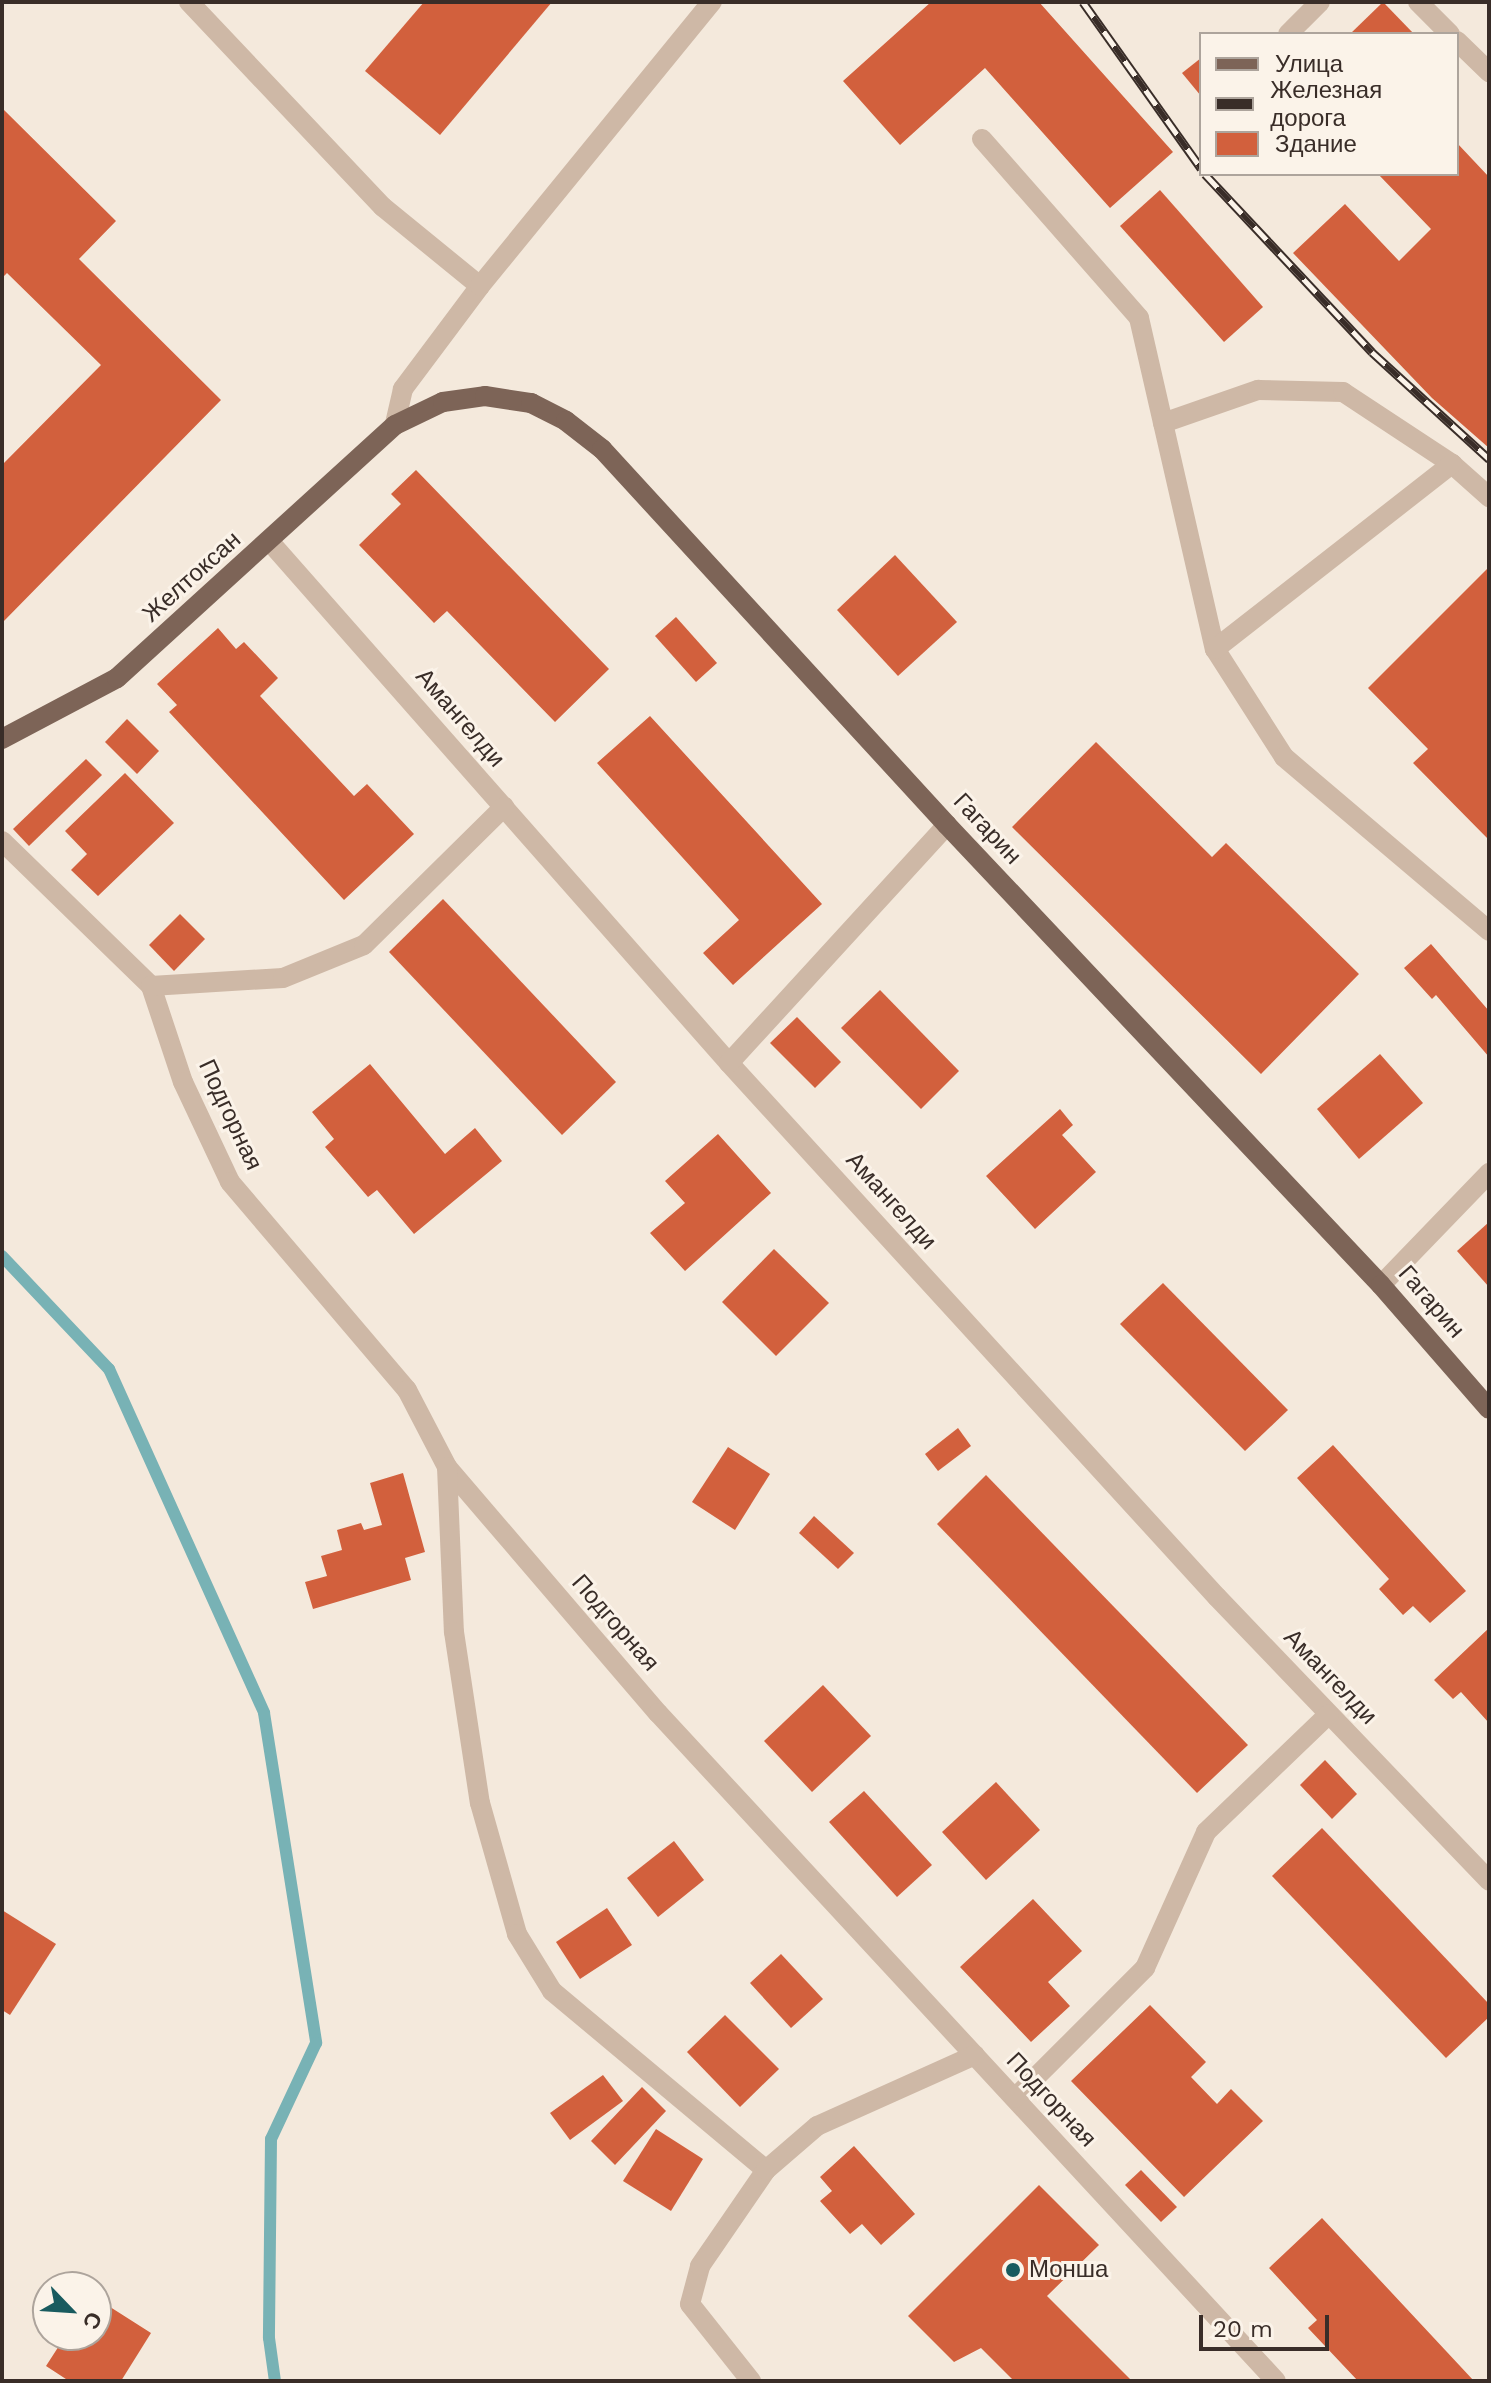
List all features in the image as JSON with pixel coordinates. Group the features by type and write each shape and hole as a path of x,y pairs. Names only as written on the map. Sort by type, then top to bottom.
{"main road":[{"name":"Гагарин","path":"395,425 443,402 485,396 531,403 566,421 602,449 947,825 1381,1285 1489,1409"},
{"name":"Желтоксан","path":"3,737 117,678 395,425"}],"street":[{"path":"189,2 383,207 480,286"},
{"path":"395,425 403,389 480,286 712,2"},
{"path":"1290,32 1320,2"},
{"path":"1418,2 1448,32"},
{"path":"1459,43 1489,72"},
{"path":"982,139 1139,318 1215,649 1284,757 1489,931"},
{"path":"1163,423 1258,390 1343,392 1452,464 1489,497"},
{"path":"1215,649 1452,464"},
{"name":"Амангелди","path":"270,542 729,1063 1329,1714 1489,1881"},
{"path":"151,986 283,978 364,945 504,807"},
{"path":"729,1063 947,825"},
{"name":"Подгорная","path":"2,841 151,986 183,1082 230,1182 407,1390 447,1467 658,1713 1276,2381"},
{"path":"1381,1285 1489,1173"},
{"path":"447,1467 454,1632 480,1803 517,1934 552,1991 766,2170"},
{"path":"1015,2098 1145,1968 1206,1832 1329,1714"},
{"path":"751,2381 690,2304 700,2266 766,2170 817,2126 975,2055"}],"building":[{"path":"424,2 552,2 440,135 365,71"},
{"path":"931,2 1039,2 1173,152 1110,208 985,68 900,145 843,81"},
{"path":"1383,2 1412,32 1352,32"},
{"path":"1199,60 1199,94 1182,73"},
{"path":"2,108 116,221 79,259 221,400 2,623 2,465 101,365 7,273 2,278"},
{"path":"1459,145 1489,177 1489,448 1432,398 1293,253 1345,204 1399,261 1431,229 1380,176 1459,176"},
{"path":"1160,190 1263,307 1224,342 1120,226"},
{"path":"416,470 609,669 555,722 447,611 434,623 359,545 401,504 391,494"},
{"path":"895,555 957,622 898,676 837,610"},
{"path":"1489,567 1489,840 1413,763 1428,749 1368,688"},
{"path":"676,617 717,663 696,682 655,636"},
{"path":"218,628 236,649 244,642 278,678 260,696 354,796 367,784 414,834 344,900 169,712 177,705 157,684"},
{"path":"650,716 822,904 733,985 703,953 739,920 597,763"},
{"path":"127,719 159,751 137,774 105,742"},
{"path":"1096,742 1212,857 1226,843 1359,974 1261,1074 1012,827"},
{"path":"86,759 102,775 29,846 13,829"},
{"path":"125,773 174,823 98,896 71,870 87,854 65,831"},
{"path":"443,899 616,1082 562,1135 389,952"},
{"path":"180,914 205,939 174,971 149,945"},
{"path":"1431,944 1489,1011 1489,1057 1436,995 1432,999 1404,968"},
{"path":"880,990 959,1071 921,1109 841,1028"},
{"path":"797,1017 841,1062 815,1088 770,1043"},
{"path":"1380,1054 1423,1103 1359,1159 1317,1109"},
{"path":"370,1064 445,1154 475,1128 502,1161 414,1234 377,1190 368,1197 325,1147 334,1139 312,1112"},
{"path":"1060,1109 1073,1125 1062,1135 1096,1172 1035,1229 986,1176"},
{"path":"718,1134 771,1193 685,1271 650,1233 685,1203 665,1181"},
{"path":"1489,1222 1489,1287 1457,1251"},
{"path":"774,1249 829,1303 776,1356 722,1302"},
{"path":"1163,1283 1288,1410 1245,1451 1120,1324"},
{"path":"958,1428 971,1446 938,1471 925,1454"},
{"path":"1333,1445 1466,1591 1430,1623 1413,1606 1403,1615 1379,1589 1389,1579 1297,1478"},
{"path":"728,1447 770,1474 735,1530 692,1502"},
{"path":"403,1473 425,1552 405,1558 411,1580 313,1609 305,1582 327,1576 321,1556 342,1550 337,1530 361,1523 364,1530 382,1525 370,1483"},
{"path":"986,1475 1248,1745 1197,1793 937,1524"},
{"path":"814,1516 854,1553 838,1569 799,1533"},
{"path":"1489,1628 1489,1723 1461,1692 1453,1699 1434,1680"},
{"path":"823,1685 871,1736 812,1792 764,1741"},
{"path":"1325,1760 1357,1794 1332,1819 1300,1785"},
{"path":"996,1782 1040,1830 986,1880 942,1832"},
{"path":"864,1791 932,1865 897,1897 829,1822"},
{"path":"1322,1828 1489,2004 1489,2017 1446,2058 1272,1876"},
{"path":"674,1841 704,1880 658,1917 627,1878"},
{"path":"1033,1899 1082,1951 1048,1982 1070,2006 1031,2042 960,1967"},
{"path":"607,1908 632,1945 580,1979 556,1942"},
{"path":"2,1910 56,1944 10,2015 2,2010"},
{"path":"781,1954 823,1999 791,2028 750,1983"},
{"path":"1150,2005 1206,2062 1191,2077 1217,2104 1231,2089 1263,2121 1184,2197 1071,2081"},
{"path":"725,2015 779,2069 740,2107 687,2052"},
{"path":"603,2075 623,2101 570,2140 550,2113"},
{"path":"642,2087 666,2111 615,2165 591,2141"},
{"path":"656,2129 703,2159 671,2211 623,2181"},
{"path":"854,2146 915,2214 881,2245 862,2224 850,2234 820,2201 832,2191 820,2177"},
{"path":"1141,2170 1177,2207 1161,2222 1125,2185"},
{"name":"Монша","path":"1039,2185 1099,2245 1047,2296 1132,2381 1014,2381 981,2348 954,2362 908,2316"},
{"path":"1322,2218 1474,2381 1358,2381 1308,2328 1317,2320 1269,2268"},
{"path":"112,2308 151,2333 121,2381 69,2381 46,2366 56,2351 112,2351"}],"waterway":[{"path":"2,1256 109,1369 264,1713 316,2043 271,2139 269,2338 275,2381"}],"railway":[{"path":"1083,2 1199,165"},
{"path":"1207,176 1372,352 1489,459"}],"place":[{"name":"Монша","path":"1013,2270"}]}
